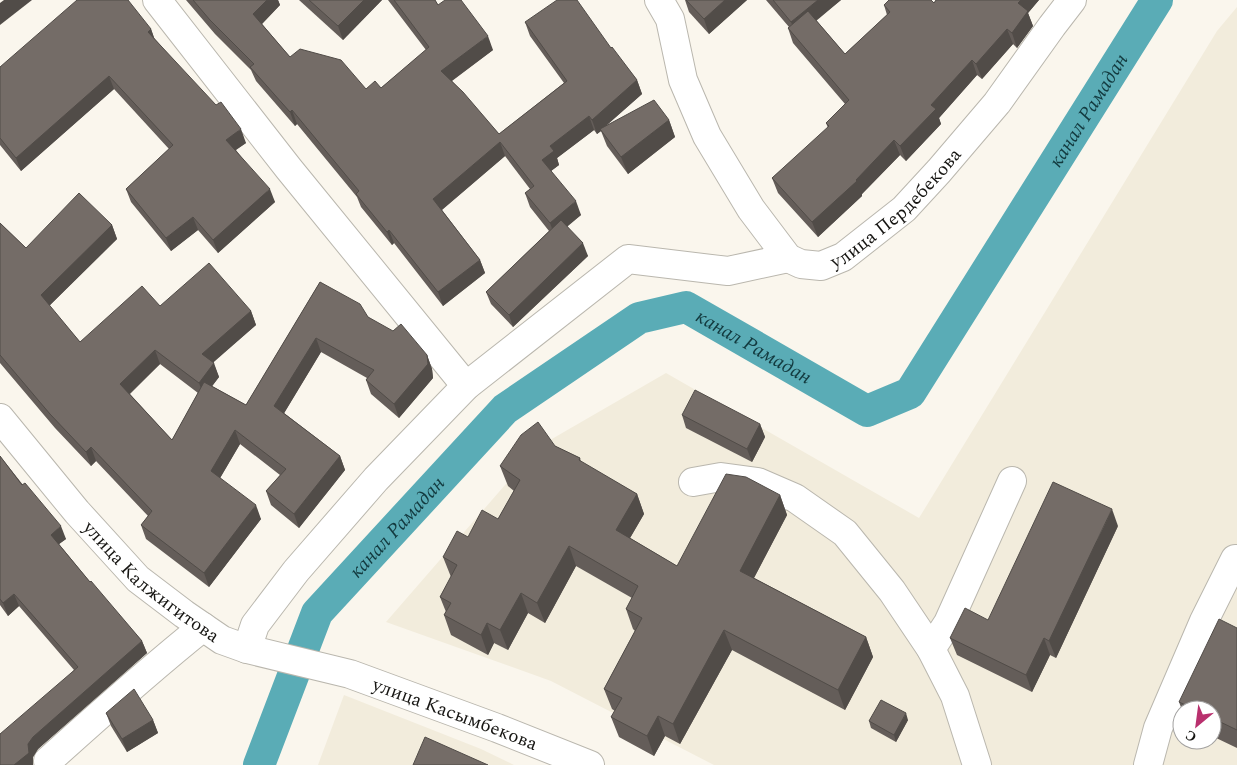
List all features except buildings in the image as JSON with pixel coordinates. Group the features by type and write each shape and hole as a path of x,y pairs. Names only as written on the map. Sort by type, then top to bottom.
{"street":[{"path":"157,0 289,169 466,386"},
{"path":"247,649 255,625 296,571 376,479 466,386 628,259 728,271 788,258 751,209 707,136 683,80 670,19 659,0"},
{"name":"улица Пердебекова","path":"788,258 801,264 821,266 843,257 904,209 939,172 997,103 1072,0"},
{"name":"улица Калжигитова","path":"0,418 77,512 138,580 222,640 247,649 350,674"},
{"path":"693,482 721,476 758,482 795,498 845,533 892,591 931,649 955,696 977,765"},
{"path":"931,649 948,622 1012,481"},
{"path":"1148,765 1158,728 1204,621 1235,559"},
{"path":"48,761 108,706 203,627"},
{"name":"улица Касымбекова","path":"350,674 497,728 590,765"}],"shaded area":[{"path":"1237,7 1237,765 714,765 551,681 386,622 538,447 666,373 919,518 1217,31"},
{"path":"344,695 481,749 514,765 318,765"}],"waterway":[{"name":"канал Рамадан","path":"259,765 317,613 505,409 639,318 686,307 867,411 910,393 1157,0"}]}
